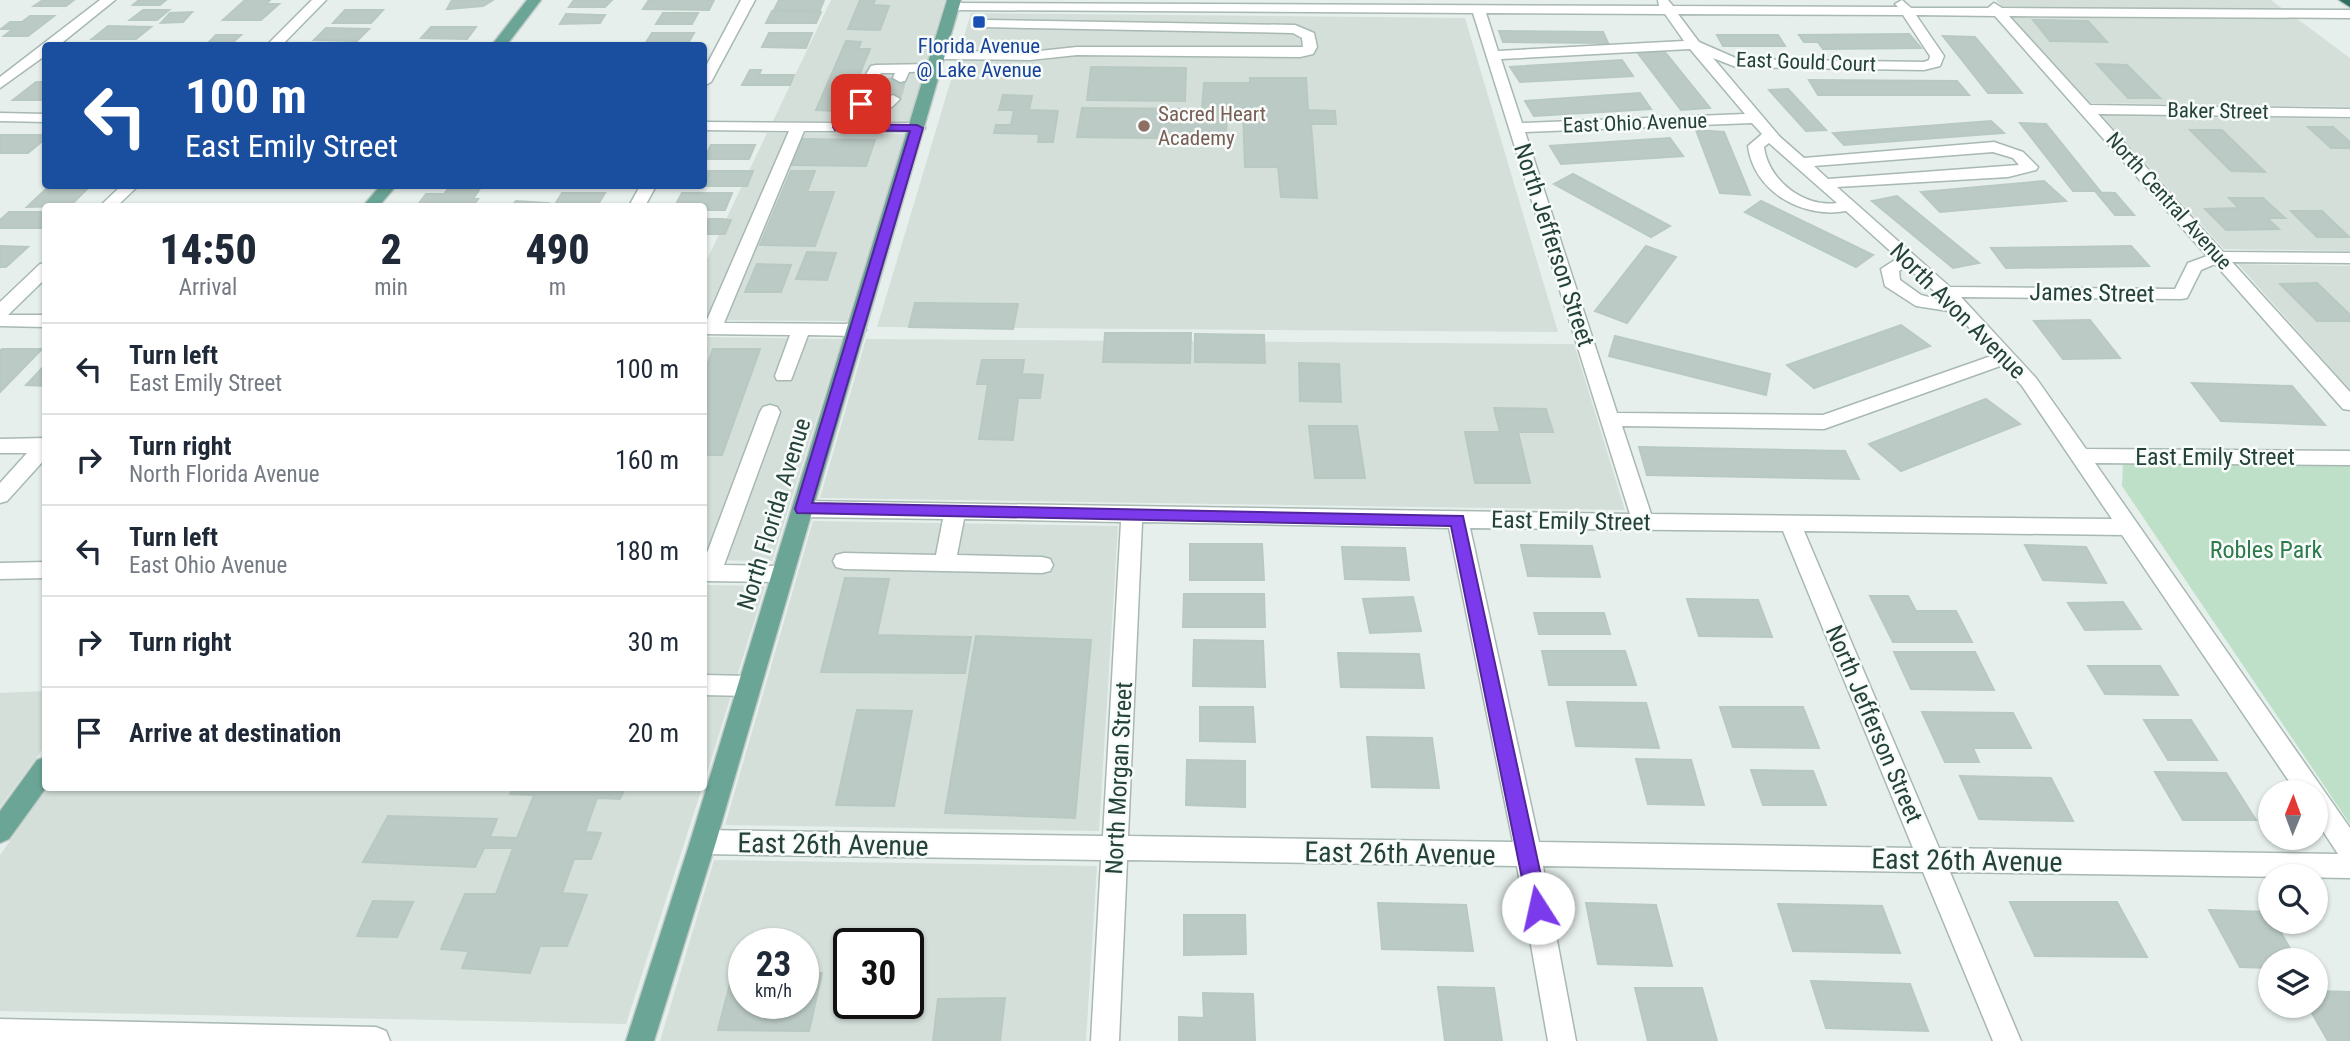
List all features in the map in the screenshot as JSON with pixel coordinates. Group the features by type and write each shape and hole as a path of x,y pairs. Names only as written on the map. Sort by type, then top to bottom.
{"highway":[{"path":"2346,0 2350,3"}],"main road":[{"path":"501,42 534,0"},
{"name":"North Florida Avenue","path":"640,1041 857,330 953,3"},
{"path":"374,203 385,189"},
{"path":"0,831 42,773"}],"street":[{"path":"53,42 108,0"},
{"path":"277,42 319,0"},
{"path":"707,76 748,0"},
{"path":"1899,0 1909,12"},
{"name":"North Central Avenue","path":"1987,0 2350,404"},
{"path":"2045,1 2058,13"},
{"path":"953,3 1478,9 1508,4 1665,5 1909,12 2350,14"},
{"name":"North Avon Avenue","path":"1665,5 1694,45 1770,135 1946,292 2029,382 2303,780"},
{"name":"North Jefferson Street","path":"1478,9 1643,522"},
{"name":"East Gould Court","path":"1495,55 1694,45 1736,63 1924,66 1935,63 1937,56 1909,12"},
{"path":"871,78 876,69 902,73 936,62 1077,51 1300,52 1308,51 1310,47 1309,36 1295,29 987,24"},
{"path":"1046,54 1052,25"},
{"path":"1077,51 1082,26"},
{"path":"0,84 42,51"},
{"path":"839,127 846,109 851,106 862,102 887,104 893,99"},
{"name":"Baker Street","path":"2086,108 2350,113"},
{"path":"0,117 42,118"},
{"name":"East Ohio Avenue","path":"1516,128 1755,118"},
{"path":"707,126 917,128"},
{"path":"798,127 708,328 857,330"},
{"path":"1770,135 1756,146 1756,156 1765,172 1785,194 1812,208 1829,210 1848,206"},
{"path":"1799,163 1994,147 2018,155 2030,167 2008,172 1861,179 1823,184"},
{"path":"1840,160 1861,179"},
{"path":"111,203 127,189"},
{"path":"2219,257 2350,258"},
{"name":"James Street","path":"1946,292 2181,294 2194,267 2219,257"},
{"path":"1909,259 1890,269 1891,282 1910,299 1938,307 1959,307"},
{"path":"0,312 42,272"},
{"path":"0,320 42,321"},
{"path":"783,376 801,330"},
{"path":"1611,419 1824,422 2006,357"},
{"path":"770,412 707,573 783,574"},
{"path":"0,446 42,446"},
{"path":"0,496 42,449"},
{"name":"East Emily Street","path":"2080,456 2350,458"},
{"name":"East Emily Street","path":"803,509 1458,520 2129,527"},
{"path":"945,563 955,512"},
{"name":"North Morgan Street","path":"1105,1041 1132,514"},
{"path":"1458,520 1528,854 1562,1041"},
{"name":"North Jefferson Street","path":"1790,523 2007,1041"},
{"path":"844,561 1042,565"},
{"path":"0,571 42,570"},
{"path":"707,685 749,687"},
{"path":"2328,817 2350,849"},
{"name":"East 26th Avenue","path":"702,842 2350,866"},
{"path":"0,1033 376,1041"}],"shaded area":[{"path":"831,0 945,0 909,122 773,121"},
{"path":"1996,0 2271,0 2283,9 2004,9"},
{"path":"971,13 1465,18 1558,332 877,327"},
{"path":"2012,18 2296,18 2350,58 2350,107 2090,103"},
{"path":"2101,115 2350,119 2350,251 2224,249"},
{"path":"767,133 905,134 847,321 707,320 707,260"},
{"path":"2238,264 2350,266 2350,390"},
{"path":"707,337 842,339 772,561 707,560"},
{"path":"866,339 1574,344 1625,510 820,498"},
{"path":"813,521 1118,526 1099,831 725,825"},
{"path":"707,585 765,586 707,773"},
{"path":"42,691 42,750 0,807 0,693"},
{"path":"46,791 701,791 626,1024 0,1011 0,855"},
{"path":"714,860 1097,866 1086,1041 660,1041"}],"green space":[{"name":"Robles Park","path":"2123,463 2350,466 2350,824 2328,791 2328,780 2320,780 2122,486"}],"building":[{"path":"43,0 74,0 66,6 34,6"},
{"path":"139,0 166,0 160,5 133,5"},
{"path":"245,0 270,0 266,4 279,4 261,20 223,20"},
{"path":"452,0 493,0 483,6 447,9"},
{"path":"574,0 612,0 605,7 569,7"},
{"path":"649,0 714,0 709,10 643,9"},
{"path":"779,0 824,0 820,10 774,10"},
{"path":"860,0 875,0 873,5 889,6 880,30 848,29"},
{"path":"143,10 169,10 157,20 130,20"},
{"path":"345,10 383,10 371,23 333,23"},
{"path":"772,11 821,12 816,23 766,23"},
{"path":"192,12 183,22 161,23 170,13"},
{"path":"663,13 698,13 692,24 656,24"},
{"path":"566,14 605,15 600,23 560,24"},
{"path":"30,16 54,16 28,36 4,36 13,29 1,29 10,22 22,22"},
{"path":"2033,20 2088,21 2107,42 2050,41"},
{"path":"108,26 151,27 136,39 92,39"},
{"path":"431,27 476,27 467,39 421,38"},
{"path":"326,28 369,29 357,41 314,40"},
{"path":"1499,31 1603,32 1608,43 1503,42"},
{"path":"652,33 694,33 689,42 646,42"},
{"path":"769,33 812,33 806,48 762,47"},
{"path":"1909,34 1921,48 1823,49 1818,42 1804,42 1799,35"},
{"path":"216,35 241,35 233,42 209,42"},
{"path":"1717,35 1778,35 1785,46 1723,46"},
{"path":"1943,36 1975,37 2022,93 1988,93"},
{"path":"846,41 861,42 858,49 870,49 858,78 906,79 899,99 841,98 836,111 816,110"},
{"path":"1664,51 1710,108 1681,110 1637,52"},
{"path":"1622,60 1633,76 1520,82 1510,67"},
{"path":"2097,64 2127,65 2160,98 2128,98"},
{"path":"1091,67 1186,68 1185,101 1087,100"},
{"path":"750,70 761,70 759,75 794,75 790,85 742,85"},
{"path":"1250,78 1306,78 1308,110 1335,111 1336,124 1311,124 1317,198 1281,197 1278,167 1245,167 1243,111 1227,111 1226,139 1077,137 1082,108 1202,109 1204,83 1250,83"},
{"path":"1809,80 1957,81 1969,95 1818,95"},
{"path":"36,82 42,82 42,100 13,100"},
{"path":"1788,89 1826,130 1806,131 1769,90"},
{"path":"1640,93 1651,109 1534,116 1525,101"},
{"path":"1003,95 1032,96 1029,110 1058,111 1053,142 1038,142 1039,134 994,133 996,125 1011,125 1014,110 999,110"},
{"path":"1991,121 2004,133 1844,145 1833,133"},
{"path":"2020,123 2046,124 2100,191 2073,191"},
{"path":"2308,127 2333,127 2350,142 2350,148 2331,148"},
{"path":"1696,130 1724,132 1750,195 1720,193"},
{"path":"2190,130 2222,130 2265,172 2231,171"},
{"path":"0,135 42,135 42,141 28,153 0,153"},
{"path":"1670,138 1683,156 1561,164 1550,146"},
{"path":"801,139 875,140 866,166 790,165"},
{"path":"711,145 755,145 749,159 707,159"},
{"path":"707,171 753,171 747,186 707,186"},
{"path":"791,171 815,171 807,192 834,192 815,246 760,245"},
{"path":"1573,174 1670,226 1651,237 1554,184"},
{"path":"2044,181 2066,201 1940,212 1921,192"},
{"path":"46,189 87,189 73,203 42,203 42,207 27,207"},
{"path":"447,190 479,190 473,199 478,199 475,203 419,203 426,194 444,194"},
{"path":"2096,192 2115,193 2134,215 2115,215"},
{"path":"562,193 605,193 599,203 556,203"},
{"path":"682,193 732,193 725,210 707,210 707,203 677,203"},
{"path":"1897,196 1979,263 1953,268 1872,201"},
{"path":"2229,198 2263,198 2285,218 2267,218 2279,229 2226,230 2205,209 2239,208"},
{"path":"516,201 548,203 514,203"},
{"path":"1761,201 1873,255 1856,267 1745,212"},
{"path":"2291,211 2322,211 2349,237 2317,237"},
{"path":"9,212 42,212 42,228 0,228 0,220"},
{"path":"707,219 731,220 725,234 707,234"},
{"path":"0,246 28,247 6,267 0,267"},
{"path":"1646,246 1676,257 1627,323 1595,311"},
{"path":"2131,246 2149,266 2006,268 1991,248"},
{"path":"807,252 836,253 827,280 796,279"},
{"path":"757,264 791,265 781,292 745,292"},
{"path":"2317,283 2350,315 2350,321 2317,321 2280,284"},
{"path":"915,303 1018,304 1013,329 909,327"},
{"path":"2090,320 2120,358 2063,359 2034,321"},
{"path":"1901,325 1930,346 1814,388 1787,365"},
{"path":"1105,333 1191,333 1190,363 1103,362"},
{"path":"1195,334 1264,335 1265,363 1195,362"},
{"path":"1615,336 1770,374 1766,395 1609,356"},
{"path":"42,349 0,392 0,351"},
{"path":"713,349 760,349 722,455 707,455 707,366"},
{"path":"982,360 1024,360 1022,374 1043,375 1040,398 1018,398 1013,440 979,439 988,384 977,384"},
{"path":"1299,363 1339,364 1341,402 1300,401"},
{"path":"42,368 42,386 26,385"},
{"path":"2192,383 2292,386 2325,425 2221,421"},
{"path":"1986,399 2020,424 1901,471 1869,444"},
{"path":"1494,408 1546,409 1553,432 1518,432 1530,483 1475,483 1465,432 1500,432"},
{"path":"1309,426 1357,426 1365,478 1315,478"},
{"path":"1639,447 1845,451 1859,479 1647,475"},
{"path":"1190,544 1262,544 1264,580 1190,580"},
{"path":"1521,545 1592,546 1600,577 1528,576"},
{"path":"2025,545 2086,547 2106,583 2043,580"},
{"path":"1342,547 1405,548 1409,580 1345,579"},
{"path":"845,578 889,579 877,635 971,637 965,673 821,672"},
{"path":"1184,594 1264,594 1265,627 1183,627"},
{"path":"1870,596 1908,596 1916,611 1956,611 1972,642 1893,642"},
{"path":"1413,597 1421,631 1370,633 1363,599"},
{"path":"1687,599 1758,600 1772,637 1699,636"},
{"path":"2123,602 2141,629 2085,630 2068,603"},
{"path":"1534,613 1604,613 1610,634 1539,634"},
{"path":"976,636 1091,640 1075,818 945,813"},
{"path":"1194,640 1263,641 1265,687 1193,686"},
{"path":"1542,651 1625,651 1636,685 1549,685"},
{"path":"1894,652 1975,652 1994,690 1911,689"},
{"path":"1338,653 1419,654 1424,688 1341,687"},
{"path":"2088,666 2160,666 2178,695 2105,694"},
{"path":"1567,702 1646,703 1659,748 1576,746"},
{"path":"1200,707 1253,707 1255,742 1200,741"},
{"path":"1720,707 1803,707 1819,748 1733,747"},
{"path":"857,710 912,711 894,806 836,805"},
{"path":"1922,712 2013,713 2031,748 1973,748 1979,762 1945,762"},
{"path":"2144,720 2191,720 2217,760 2168,760"},
{"path":"1367,737 1432,738 1439,788 1372,787"},
{"path":"1636,759 1691,760 1704,805 1648,804"},
{"path":"1187,760 1245,761 1245,807 1186,805"},
{"path":"1751,770 1813,771 1826,805 1763,805"},
{"path":"2155,772 2226,773 2256,820 2183,820"},
{"path":"1960,776 2051,778 2073,821 1979,819"},
{"path":"512,791 624,791 620,799 597,798 585,832 601,833 591,859 574,859 562,893 587,895 567,946 540,946 530,973 462,968 469,951 441,949 465,894 496,894 513,848 484,848 475,867 363,862 388,816 497,819 490,837 517,838 534,795 510,794"},
{"path":"373,901 413,902 397,937 357,936"},
{"path":"2010,902 2117,902 2147,957 2035,956"},
{"path":"1378,903 1466,905 1473,951 1382,949"},
{"path":"1586,903 1656,905 1672,966 1598,964"},
{"path":"1778,904 1882,906 1900,953 1793,951"},
{"path":"2209,910 2258,912 2258,934 2282,934 2290,948 2258,948 2258,968 2240,967"},
{"path":"1184,915 1245,915 1246,954 1184,955"},
{"path":"1811,981 1910,984 1928,1031 1826,1028"},
{"path":"1438,987 1494,988 1502,1041 1445,1041"},
{"path":"1635,988 1702,988 1717,1041 1648,1041"},
{"path":"728,991 728,1019 812,1019 809,1031 718,1030"},
{"path":"2328,991 2350,992 2350,1041 2328,1041 2315,1018 2328,1018"},
{"path":"1203,993 1253,994 1255,1041 1179,1041 1179,1017 1204,1018"},
{"path":"1005,998 1000,1041 933,1041 938,999"}],"tunnel":[{"path":"863,99 871,78"},
{"path":"893,99 900,78"}],"place":[{"name":"Florida Avenue @ Lake Avenue","path":"979,22"},
{"name":"Sacred Heart Academy","path":"1144,126"}],"route":[{"path":"861,104 846,109 839,127 917,128 803,509 1458,520 1538,908"}]}
